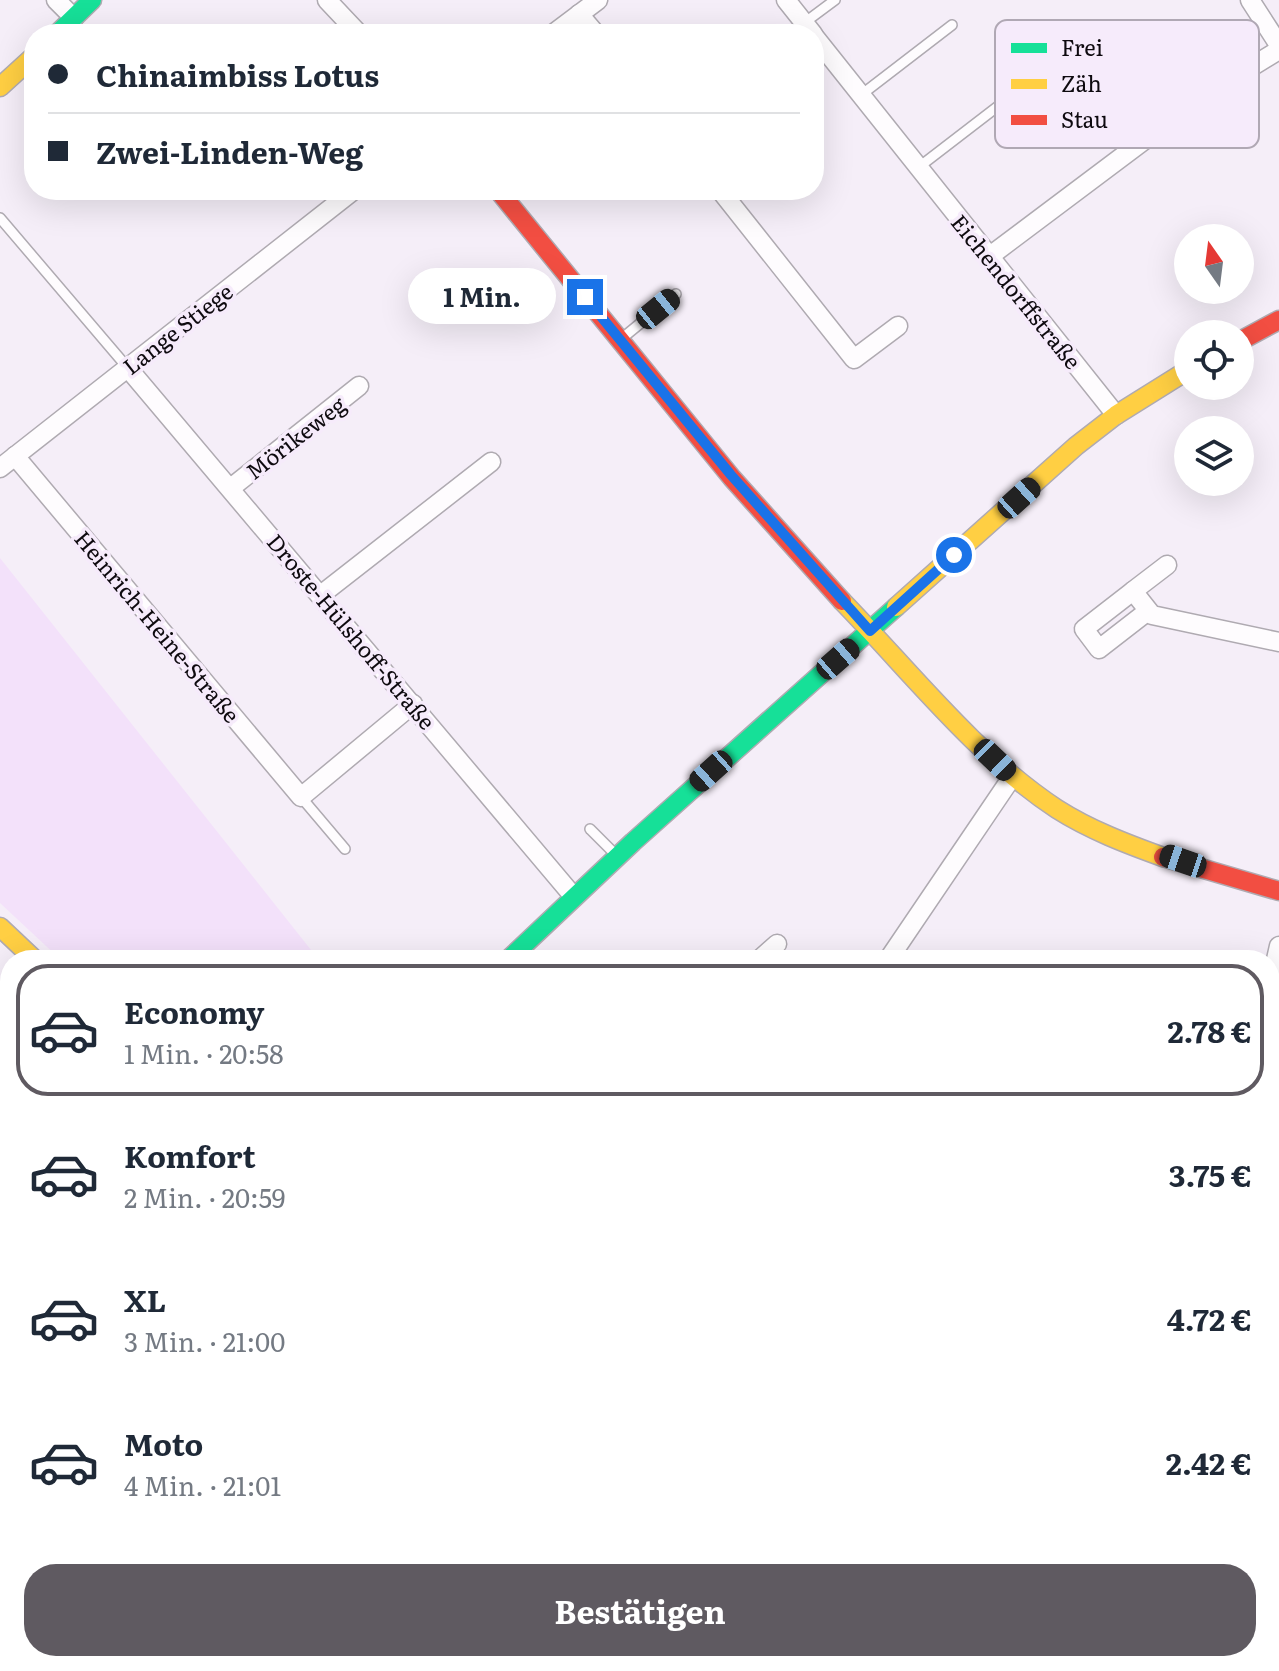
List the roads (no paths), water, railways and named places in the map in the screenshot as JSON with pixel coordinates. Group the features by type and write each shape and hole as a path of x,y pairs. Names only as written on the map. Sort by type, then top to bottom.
{"street":[{"path":"56,0 74,18"},
{"path":"68,24 92,0"},
{"path":"327,0 350,24"},
{"path":"566,24 598,0"},
{"name":"Eichendorffstraße","path":"786,0 805,24"},
{"path":"1250,0 1279,48 1259,61"},
{"path":"579,14 588,24"},
{"name":"Eichendorffstraße","path":"824,49 1116,415"},
{"path":"0,87 24,65"},
{"path":"990,256 1134,148"},
{"name":"Lange Stiege","path":"0,468 341,200"},
{"path":"506,200 731,475 870,631 1012,777 1060,810 1113,837 1279,891"},
{"path":"728,200 854,359 898,326"},
{"path":"1254,333 1279,320"},
{"name":"Droste-Hülshoff-Straße","path":"127,367 232,487 574,897"},
{"path":"518,950 617,856 1116,415 1174,379"},
{"name":"Mörikeweg","path":"232,487 359,386"},
{"name":"Heinrich-Heine-Straße","path":"15,456 301,797"},
{"path":"322,594 491,462"},
{"path":"1148,611 1099,649 1084,629 1167,565"},
{"path":"1133,591 1152,615 1279,642"},
{"path":"301,797 413,704"},
{"path":"895,950 1012,777"},
{"path":"0,927 24,950"},
{"path":"770,950 777,944"}],"lane":[{"path":"816,24 835,0"},
{"path":"861,95 952,25"},
{"path":"919,167 995,109"},
{"path":"0,218 127,367"},
{"path":"620,340 676,294"},
{"name":"Heinrich-Heine-Straße","path":"301,797 345,849"},
{"path":"590,829 617,856"}]}
